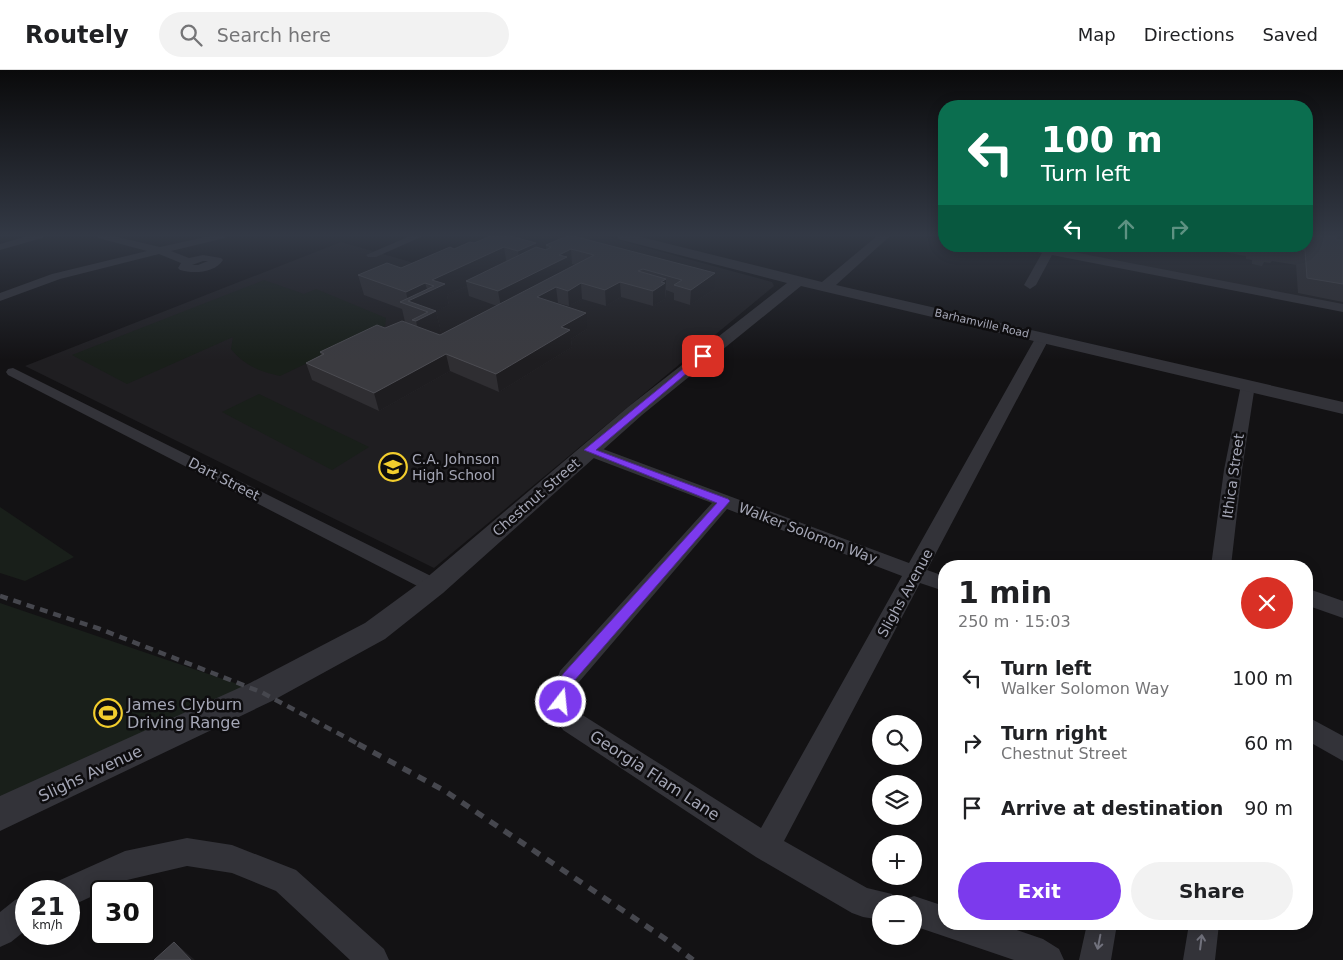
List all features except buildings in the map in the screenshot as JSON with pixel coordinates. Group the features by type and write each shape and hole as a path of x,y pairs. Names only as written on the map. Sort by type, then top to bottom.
{"street":[{"path":"0,297 52,278"},
{"name":"Barhamville Road","path":"784,278 1343,408"},
{"path":"825,287 836,278"},
{"path":"1030,284 1034,278"},
{"path":"1186,278 1343,308"},
{"name":"Chestnut Street","path":"261,692 375,631 434,586 634,411 798,281"},
{"name":"Slighs Avenue","path":"766,848 1043,337"},
{"name":"Dart Street","path":"13,372 434,586"},
{"name":"Ithica Street","path":"1223,560 1233,470 1248,385"},
{"name":"Walker Solomon Way","path":"589,450 938,582"},
{"name":"Georgia Flam Lane","path":"724,501 568,678 561,702 572,722 766,848 863,902 872,904"},
{"path":"1313,599 1343,610"},
{"name":"Slighs Avenue","path":"0,814 261,692"},
{"path":"1313,730 1343,749"},
{"path":"80,887 124,866 188,852 232,859 286,880 373,960"},
{"path":"922,914 938,919"},
{"path":"0,931 15,919"},
{"path":"970,930 1032,950 1048,960"},
{"path":"1095,960 1101,930"},
{"path":"1199,960 1203,930"}],"shaded area":[{"name":"C.A. Johnson High School","path":"250,278 756,278 772,282 774,286 434,568 25,366"},
{"path":"1200,278 1343,278 1343,305"},
{"path":"264,280 304,294 316,289 386,318 385,326 280,376 259,370 247,364 236,355 231,349 233,337 127,384 72,355"},
{"path":"259,394 369,447 332,470 222,412"},
{"path":"0,507 74,557 25,581 0,573"},
{"name":"James Clyburn Driving Range","path":"0,603 261,692 0,814"}],"railway":[{"path":"0,596 100,629 261,692 360,745"},
{"path":"358,744 445,791 664,938 693,960"}],"place":[{"name":"C.A. Johnson High School","path":"393,467"},
{"name":"James Clyburn Driving Range","path":"108,713"}],"route":[{"path":"561,702 568,678 724,501 589,450 703,356"}]}
